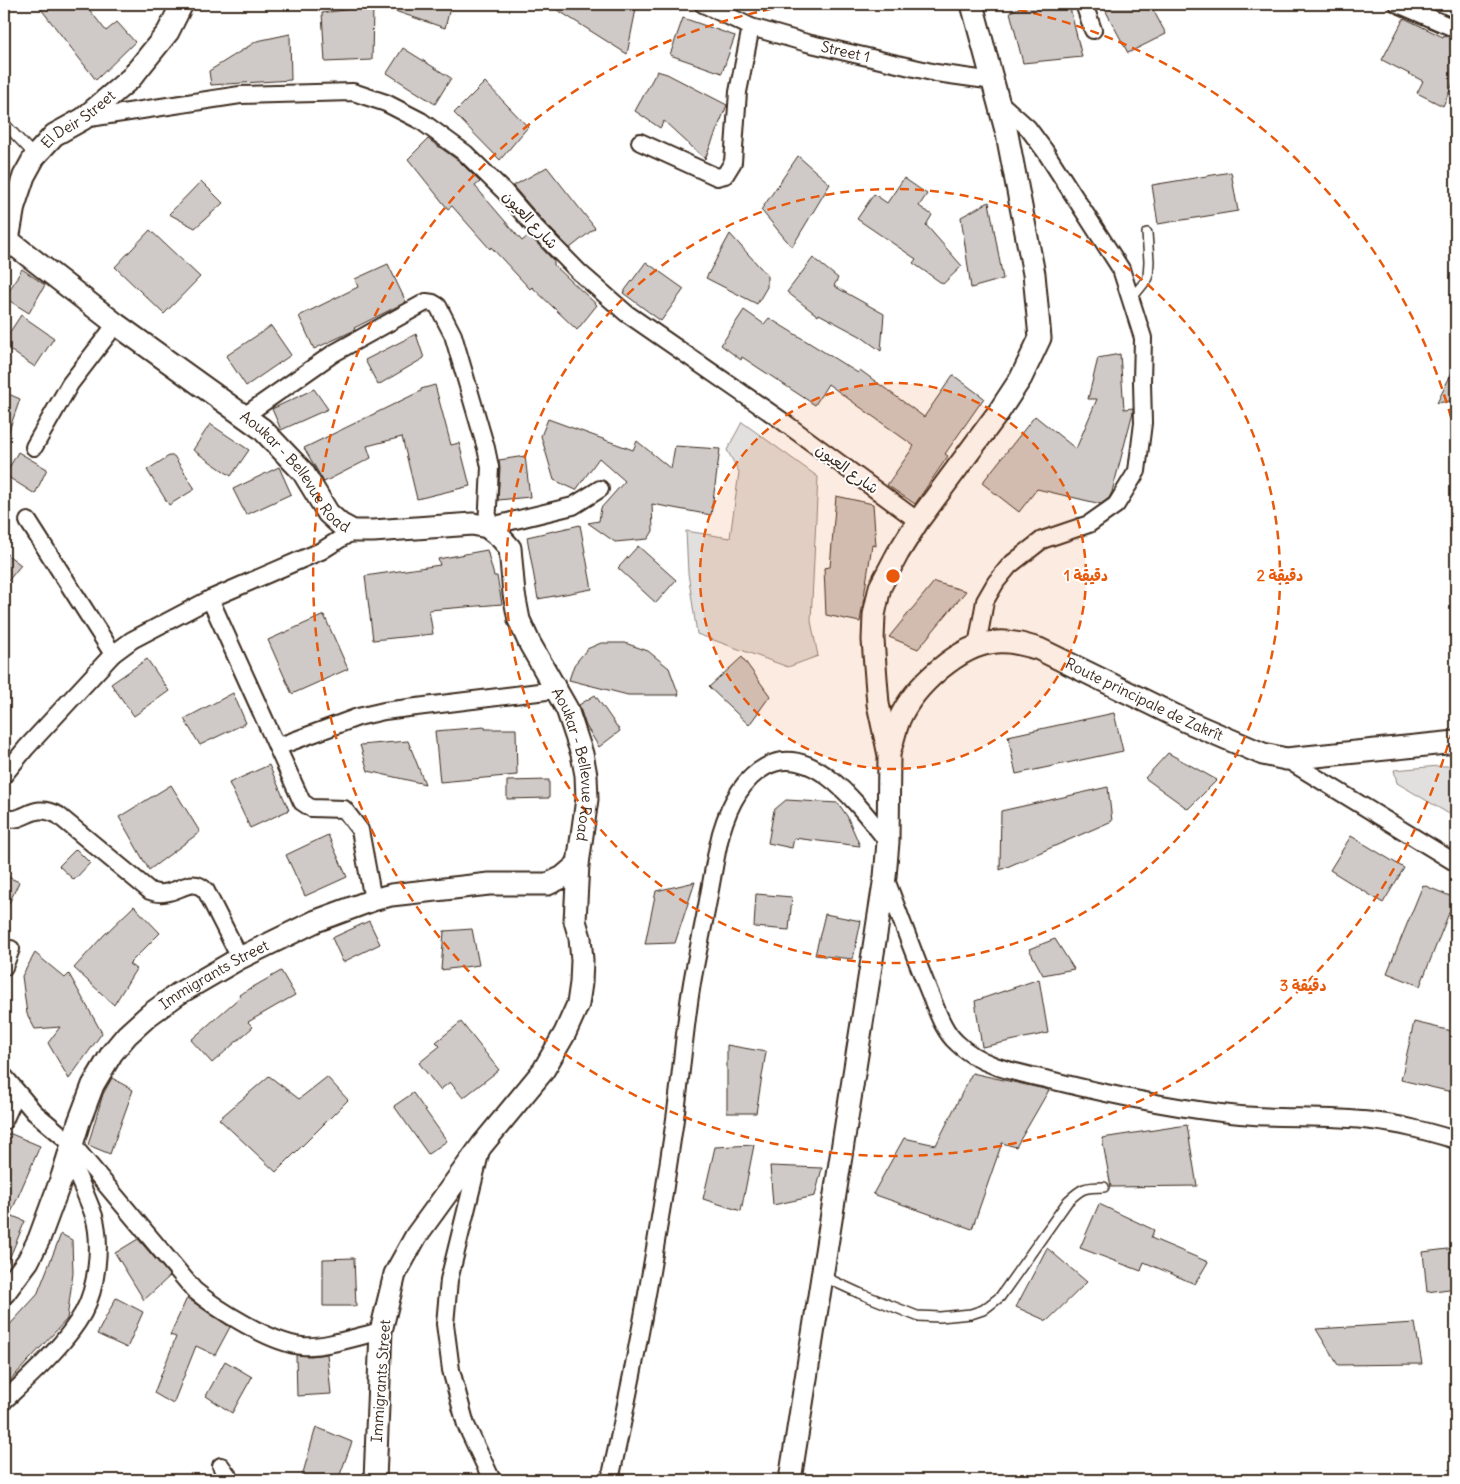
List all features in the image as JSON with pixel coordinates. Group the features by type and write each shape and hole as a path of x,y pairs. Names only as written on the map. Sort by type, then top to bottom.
{"street":[{"name":"El Deir Street","path":"6,244 14,206 24,176 35,156 54,135 83,119 131,78 168,32 182,4"},
{"name":"Street 1","path":"704,4 750,27 807,44 936,72 994,81"},
{"path":"790,1480 885,877 888,842 889,755 878,704 873,640 874,615 880,587 918,521 998,413 1021,378 1040,338 1038,300 1034,274 1007,134 972,4"},
{"path":"1084,4 1093,30"},
{"path":"1398,4 1456,29"},
{"path":"640,142 717,177 725,175 733,162 738,92 750,27"},
{"name":"شارع العيون","path":"83,119 240,95 353,92 386,103 421,121 465,153 504,191 534,226 580,272 626,313 781,420 918,521"},
{"path":"977,646 985,601 996,582 1010,565 1042,540 1089,524 1116,506 1136,471 1143,423 1143,338 1121,269 1045,151 1028,128 999,102"},
{"name":"Aoukar - Bellevue Road","path":"6,244 262,429 303,472 328,513 340,524 353,531 473,524 488,527 500,536 510,548 514,594 519,620 555,690 567,709 582,754 586,775 587,799 578,864"},
{"path":"244,416 334,353 426,302 433,303 438,306 453,335 486,448 490,467 488,527 573,506 600,489"},
{"path":"34,447 70,384 116,324"},
{"path":"28,521 113,654"},
{"path":"4,775 26,748 113,654 132,640 210,598 321,551 353,531"},
{"path":"210,598 298,794 306,806 311,808 344,808 360,830 373,900"},
{"name":"Route principale de Zakrît","path":"889,755 899,719 917,691 960,654 977,646 997,642 1020,643 1039,649 1195,725 1263,754 1286,758 1456,742"},
{"path":"277,747 358,718 384,711 555,690"},
{"path":"1286,758 1456,863"},
{"path":"610,1480 634,1369 660,1227 679,1095 692,984 722,833 731,806 741,790 764,767 778,761 794,761 819,769 867,815 888,842"},
{"path":"4,818 15,819 42,809 49,810 58,815 150,890 158,894 164,894 188,885 195,884 199,886 206,892 240,958"},
{"path":"540,885 563,878 578,864"},
{"name":"Immigrants Street","path":"575,921 578,864"},
{"path":"885,877 941,1021 956,1042 974,1057 1005,1069 1111,1095 1170,1107 1242,1115 1371,1120 1414,1127 1456,1140"},
{"name":"Immigrants Street","path":"4,1293 28,1261 39,1239 93,1085 112,1054 127,1035 149,1016 178,994 240,958 316,921 373,900 390,895 488,884 540,885 566,905 575,921 580,938 582,960 578,1004 565,1033 543,1071 482,1145 416,1236 395,1274 381,1331 375,1480"},
{"path":"4,967 11,949"},
{"path":"4,1076 194,1290 214,1306 271,1336 287,1343 303,1346 323,1344 381,1331"},
{"path":"4,1121 17,1092"},
{"path":"482,1145 449,1280 445,1324 451,1370 466,1425 492,1480"},
{"path":"4,1401 36,1370 84,1312 95,1278 99,1248 94,1217 70,1150"},
{"path":"221,1466 231,1480"}],"lane":[{"path":"4,124 35,156"},
{"path":"1131,299 1148,278 1147,233"},
{"path":"822,1276 917,1316 940,1317 971,1314 983,1310 1000,1297 1068,1201 1086,1187 1104,1187"}],"shaded area":[{"path":"742,422 818,477 811,621 818,656 788,667 697,634 688,573 686,531 730,538 739,472 727,450"},
{"path":"1456,766 1456,818 1397,783 1394,770"}],"building":[{"path":"37,4 85,4 106,31 117,22 135,42 96,80"},
{"path":"380,4 451,4 445,28 380,6"},
{"path":"548,4 637,4 627,54"},
{"path":"1027,4 1069,4 1082,57 1023,63 1010,12"},
{"path":"1102,4 1150,4 1166,34 1128,53"},
{"path":"373,6 372,60 325,62 322,13"},
{"path":"683,18 735,36 722,73 670,55"},
{"path":"1404,18 1443,37 1444,35 1456,41 1456,77 1443,106 1417,93 1423,81 1382,60"},
{"path":"290,34 291,80 211,85 209,71 257,41"},
{"path":"403,48 451,78 435,104 387,73"},
{"path":"657,71 667,74 727,105 705,159 664,121 660,128 635,111"},
{"path":"485,82 528,127 500,160 454,113"},
{"path":"428,139 459,161 480,182 475,186 522,241 529,235 554,261 554,265 597,305 577,330 532,287 530,289 491,247 490,249 452,206 448,209 408,159"},
{"path":"798,156 830,184 792,247 761,210"},
{"path":"547,167 595,228 570,248 544,222 513,186"},
{"path":"1231,172 1238,211 1158,224 1152,185"},
{"path":"904,178 927,194 919,206 932,215 926,225 962,266 943,284 913,263 916,259 857,219 874,194 887,203"},
{"path":"201,181 223,203 195,228 169,214"},
{"path":"989,202 1003,279 971,288 961,217"},
{"path":"150,230 200,277 164,314 115,267"},
{"path":"730,234 767,275 767,287 757,304 706,278"},
{"path":"813,258 838,278 834,286 884,314 881,351 860,336 819,314 818,316 787,292"},
{"path":"646,262 684,289 661,321 623,293"},
{"path":"388,264 406,302 354,328 355,330 314,349 299,316 358,287 355,279"},
{"path":"22,269 45,285 29,313 5,298"},
{"path":"744,310 764,324 769,318 858,373 860,370 924,417 953,375 984,398 945,454 948,456 915,504 887,485 914,446 828,384 815,405 742,357 741,360 721,345"},
{"path":"21,315 54,338 35,367 4,346 4,341"},
{"path":"271,326 291,355 246,386 226,356"},
{"path":"416,334 424,358 378,385 365,360"},
{"path":"1120,354 1124,409 1133,408 1133,412 1109,498 1101,504 1037,489 1019,512 982,483 1035,416 1076,449 1097,399 1088,399 1098,358"},
{"path":"1456,364 1456,400 1437,403"},
{"path":"435,385 451,445 459,443 470,486 417,499 402,437 367,446 371,458 324,482 304,448 421,391 421,389"},
{"path":"314,389 328,409 281,430 272,409"},
{"path":"4,392 20,399 6,439 4,439"},
{"path":"548,419 633,450 637,441 671,469 675,446 720,449 711,515 652,504 653,531 648,539 615,542 588,523 599,521 601,508 625,481 599,458 576,490 554,480 541,436"},
{"path":"210,424 249,450 231,476 193,450"},
{"path":"18,452 47,469 35,494 5,475"},
{"path":"169,456 174,456 195,489 169,505 147,470"},
{"path":"525,456 530,497 498,500 499,460"},
{"path":"279,467 291,494 246,515 233,489"},
{"path":"836,496 873,504 876,546 872,545 860,622 826,615 824,568 830,567"},
{"path":"580,525 592,589 538,599 527,537"},
{"path":"638,546 676,580 656,603 618,568"},
{"path":"487,550 494,576 497,576 502,604 429,610 433,634 373,640 365,576 440,565 438,559"},
{"path":"4,552 21,565 4,586"},
{"path":"934,582 966,591 918,649 889,637"},
{"path":"324,615 348,669 292,694 268,640"},
{"path":"601,643 625,643 648,651 669,668 679,695 628,695 569,680 574,665 587,649"},
{"path":"742,657 770,696 749,725 709,687"},
{"path":"147,659 169,691 134,716 111,684"},
{"path":"233,693 246,723 200,745 184,719"},
{"path":"595,695 620,731 599,747 586,726 579,705"},
{"path":"1114,713 1123,751 1016,774 1008,736"},
{"path":"485,727 485,729 516,729 517,775 440,782 435,731"},
{"path":"408,741 425,784 368,771 360,745"},
{"path":"1168,753 1217,780 1188,809 1145,778"},
{"path":"269,765 289,810 250,828 229,783"},
{"path":"549,780 549,798 507,799 507,781"},
{"path":"171,785 200,832 149,870 119,817"},
{"path":"1108,787 1112,821 1000,870 1001,811"},
{"path":"786,800 838,803 847,816 860,846 794,838 792,848 768,843 774,810"},
{"path":"328,835 347,877 305,896 286,855"},
{"path":"1351,836 1404,868 1383,903 1330,870"},
{"path":"76,849 90,863 74,880 59,866"},
{"path":"4,875 19,882 4,914"},
{"path":"695,882 675,943 645,944 656,891"},
{"path":"1423,885 1455,898 1420,986 1387,973"},
{"path":"756,894 792,897 789,930 754,927"},
{"path":"134,906 160,933 129,964 136,969 114,1005 74,968"},
{"path":"825,914 861,921 853,959 815,955"},
{"path":"369,921 380,944 343,962 332,938"},
{"path":"472,929 479,965 441,970 444,931"},
{"path":"1055,939 1074,969 1043,975 1029,949"},
{"path":"35,953 65,978 69,974 102,1033 69,1079 48,1043 60,1027 35,1029 27,1014 22,976"},
{"path":"281,971 295,995 248,1022 253,1027 212,1063 191,1040 240,997 239,995"},
{"path":"1039,979 1048,1033 982,1047 975,1001"},
{"path":"461,1022 499,1070 463,1098 450,1082 440,1090 419,1063 440,1046 436,1042"},
{"path":"1414,1022 1456,1032 1456,1093 1401,1080"},
{"path":"727,1045 766,1052 756,1113 727,1113"},
{"path":"972,1073 1049,1090 1016,1147 1002,1143 972,1229 873,1194 904,1138 936,1145"},
{"path":"269,1076 299,1099 327,1077 348,1100 276,1172 219,1119"},
{"path":"112,1078 133,1090 110,1154 88,1145 103,1094"},
{"path":"413,1093 447,1141 428,1154 394,1106"},
{"path":"1187,1125 1197,1186 1111,1187 1102,1138"},
{"path":"9,1133 40,1146 10,1215 25,1221 4,1271 4,1144"},
{"path":"754,1145 741,1211 703,1199 715,1147"},
{"path":"770,1166 822,1168 815,1196 773,1205"},
{"path":"1099,1204 1154,1230 1151,1238 1208,1262 1195,1284 1144,1262 1141,1271 1080,1248"},
{"path":"61,1234 72,1240 73,1273 67,1319 4,1387 4,1331 37,1295"},
{"path":"138,1239 170,1276 144,1300 115,1253"},
{"path":"1047,1248 1087,1282 1047,1321 1016,1307"},
{"path":"1456,1248 1456,1288 1427,1292 1423,1252"},
{"path":"354,1258 356,1306 323,1306 323,1259"},
{"path":"116,1298 143,1312 127,1348 97,1334"},
{"path":"187,1298 230,1327 215,1355 196,1346 173,1404 154,1393 176,1337 170,1335"},
{"path":"1415,1323 1422,1364 1338,1365 1316,1329"},
{"path":"327,1354 331,1394 297,1396 296,1355"},
{"path":"225,1361 252,1377 232,1413 206,1396"},
{"path":"316,1427 352,1442 338,1480 301,1480"}]}
